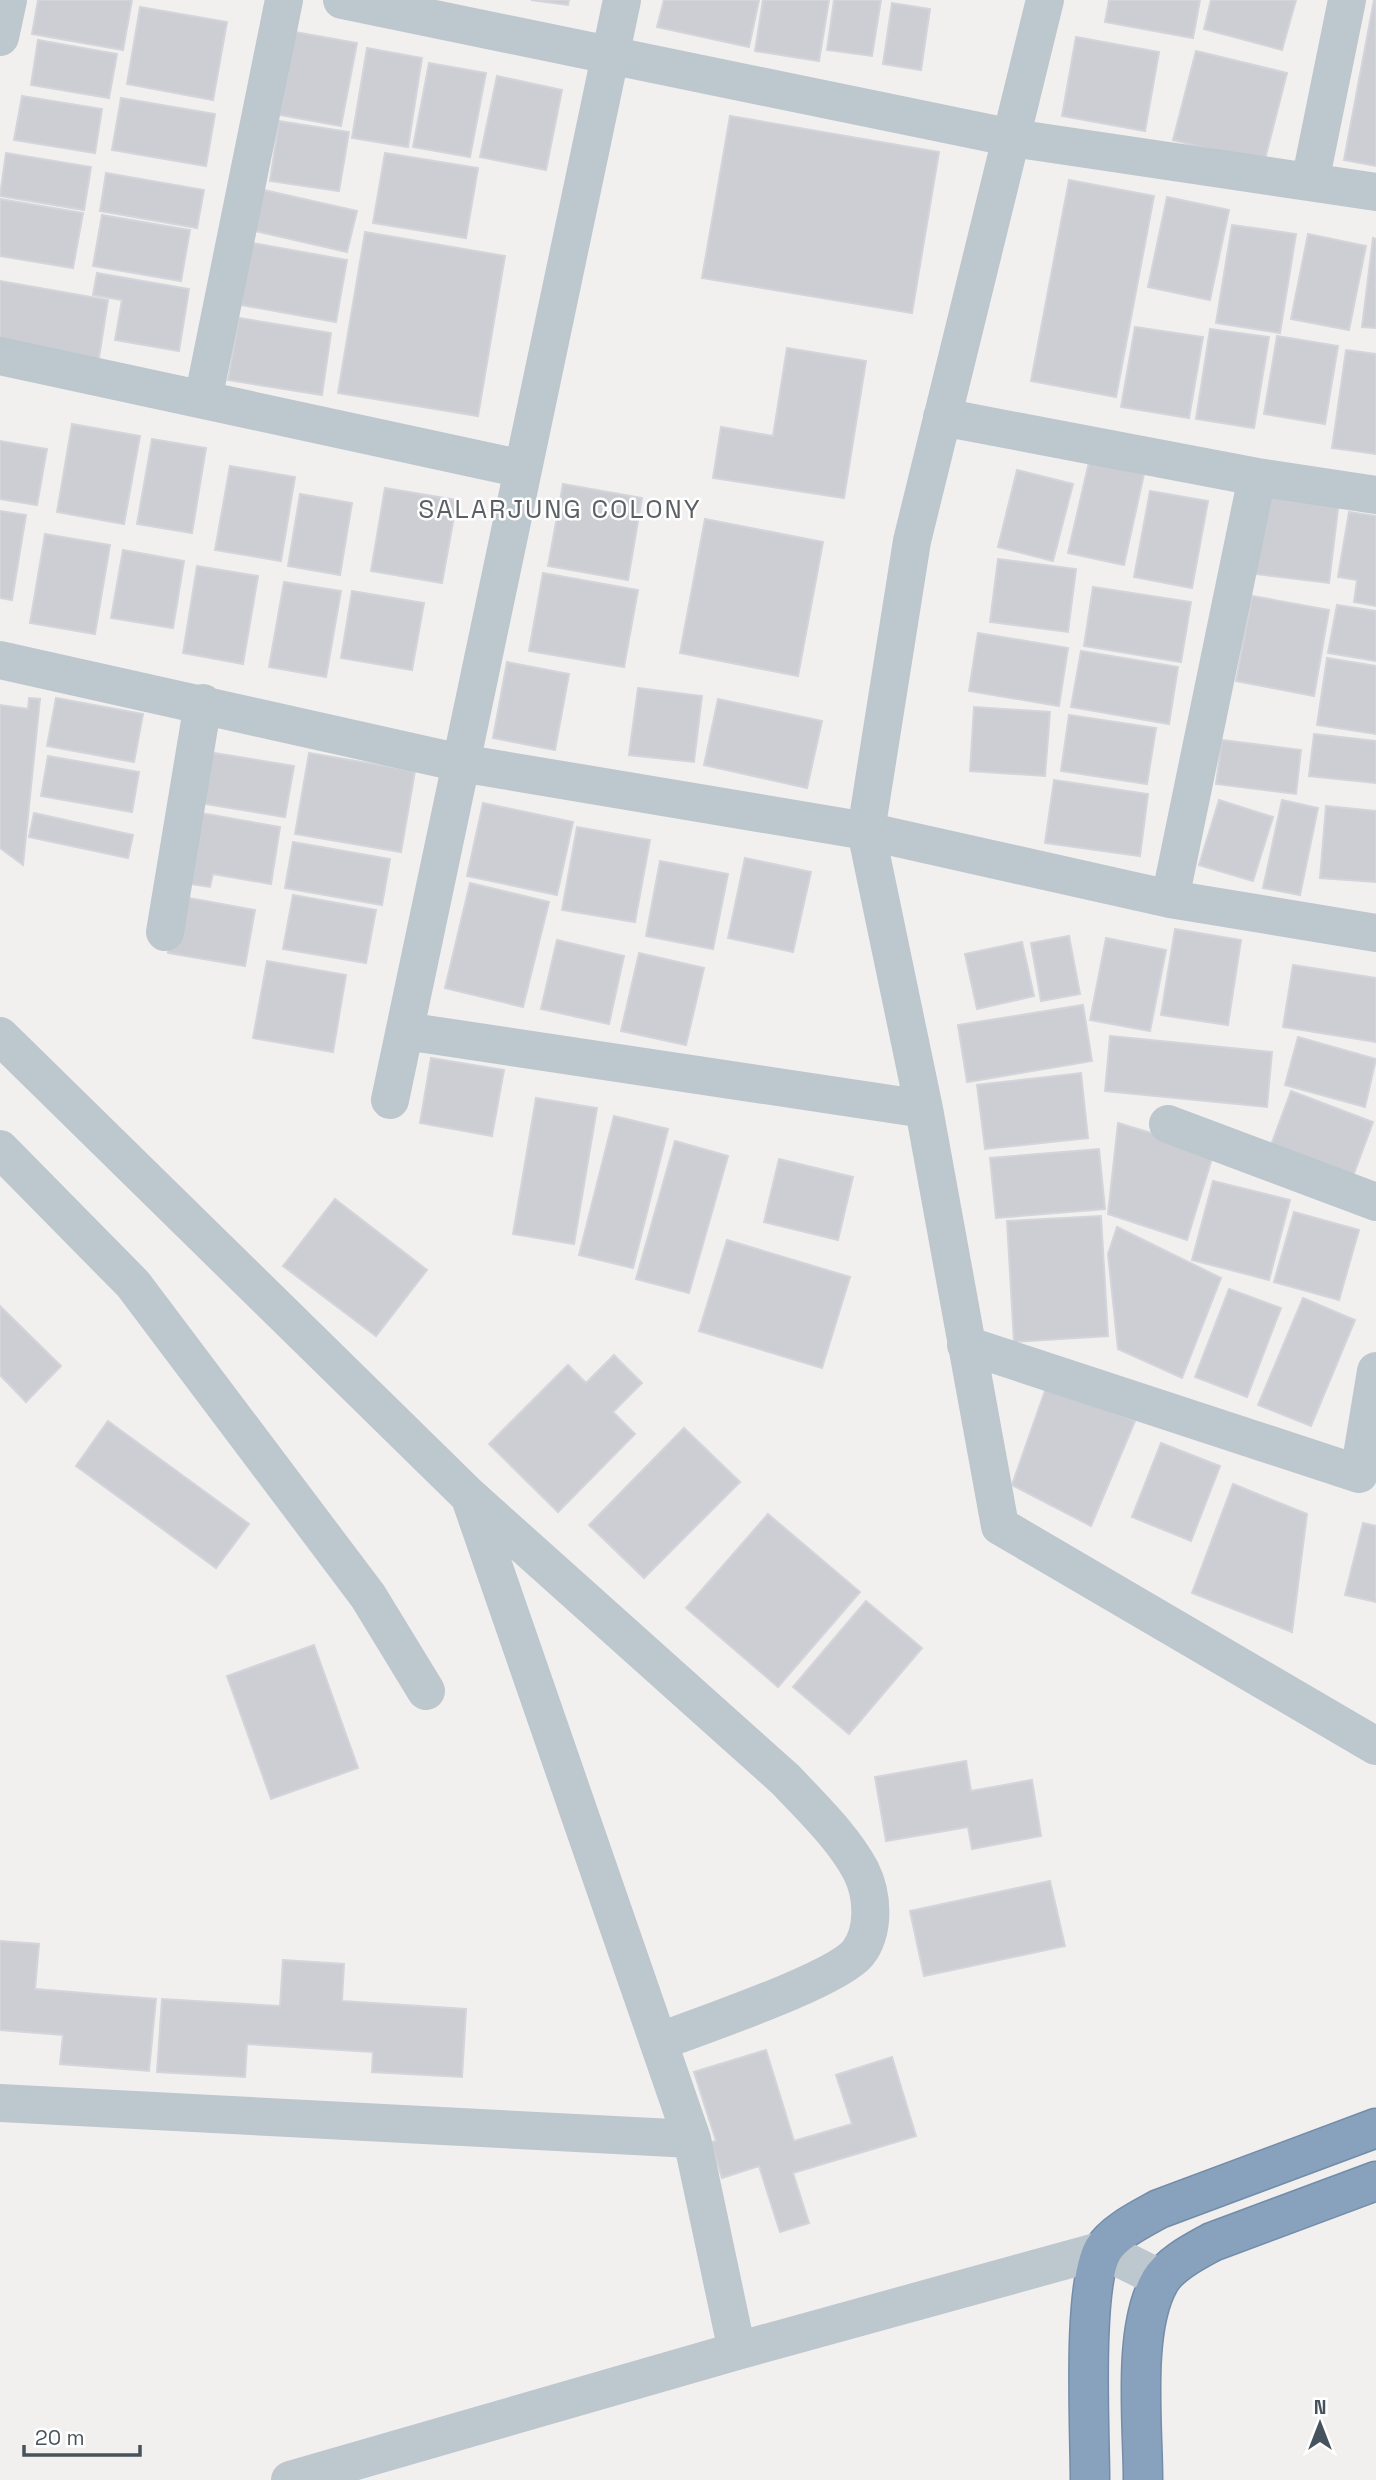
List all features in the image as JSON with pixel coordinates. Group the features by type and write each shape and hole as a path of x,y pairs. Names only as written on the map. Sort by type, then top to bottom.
{"highway":[{"path":"1090,2480 1091,2306 1103,2250 1126,2229 1159,2209 1376,2127"},
{"path":"1143,2480 1143,2330 1161,2279 1189,2255 1212,2242 1376,2181"}],"street":[{"path":"0,37 8,0"},
{"path":"204,400 284,0"},
{"path":"342,0 1013,138 1376,192"},
{"path":"390,1100 622,0"},
{"path":"1045,0 912,541 866,831 924,1109 1000,1526 1376,1746"},
{"path":"1310,183 1347,0"},
{"path":"0,356 523,469"},
{"path":"942,417 1257,477 1376,495"},
{"path":"1170,899 1257,477"},
{"path":"0,660 203,703 461,763 866,831 1170,899 1376,933"},
{"path":"165,932 203,703"},
{"path":"405,1031 924,1109"},
{"path":"0,1036 469,1496 786,1780 825,1822 861,1872 870,1906 870,1931 857,1954 827,1975 659,2042"},
{"path":"1168,1124 1376,1202"},
{"path":"0,1149 133,1284 368,1596 426,1691"},
{"path":"965,1345 1359,1474 1376,1371"},
{"path":"469,1496 692,2139 737,2351"},
{"path":"0,2103 692,2139"},
{"path":"290,2480 737,2351 1103,2250 1161,2279"}],"building":[{"path":"38,0 132,0 123,50 32,34"},
{"path":"531,0 569,0 568,5"},
{"path":"664,0 759,0 749,47 657,27"},
{"path":"763,0 829,0 819,61 755,51"},
{"path":"834,0 881,0 872,56 827,50"},
{"path":"1109,0 1200,0 1193,38 1105,22"},
{"path":"1211,0 1296,0 1282,50 1204,29"},
{"path":"1376,0 1376,166 1344,160"},
{"path":"892,3 930,9 921,70 883,64"},
{"path":"140,7 227,22 213,100 127,84"},
{"path":"295,32 357,43 341,126 280,115"},
{"path":"1076,37 1159,52 1145,131 1062,116"},
{"path":"38,40 117,54 109,98 31,85"},
{"path":"367,48 422,58 408,147 352,138"},
{"path":"1196,51 1287,73 1264,163 1173,140"},
{"path":"429,63 486,73 470,157 413,147"},
{"path":"497,76 562,90 546,170 480,157"},
{"path":"22,96 102,109 95,153 14,140"},
{"path":"121,98 215,114 206,166 112,150"},
{"path":"730,116 939,152 912,313 702,278"},
{"path":"279,121 349,132 339,191 270,181"},
{"path":"6,153 91,167 84,210 0,196"},
{"path":"385,153 478,168 466,238 373,223"},
{"path":"106,173 204,190 197,228 100,211"},
{"path":"1069,180 1154,196 1116,397 1031,381"},
{"path":"255,188 357,211 347,252 246,229"},
{"path":"1167,197 1229,210 1210,300 1148,287"},
{"path":"0,199 83,213 73,268 0,256"},
{"path":"102,215 190,230 181,281 93,266"},
{"path":"1232,225 1296,234 1280,333 1216,323"},
{"path":"365,232 505,256 478,416 338,393"},
{"path":"1308,234 1366,246 1349,330 1291,319"},
{"path":"1373,238 1376,239 1376,328 1362,327"},
{"path":"252,243 347,260 336,322 241,305"},
{"path":"97,273 189,289 179,351 115,340 122,300 93,295"},
{"path":"0,281 108,300 98,364 0,347"},
{"path":"239,318 331,333 322,395 228,380"},
{"path":"1135,327 1203,337 1189,418 1121,407"},
{"path":"1210,329 1269,337 1254,428 1196,419"},
{"path":"1277,336 1338,346 1325,424 1264,414"},
{"path":"787,348 866,361 844,498 713,478 721,427 773,436"},
{"path":"1346,350 1376,354 1376,454 1332,448"},
{"path":"72,424 140,436 124,524 57,512"},
{"path":"152,439 206,448 192,533 137,524"},
{"path":"0,441 47,449 37,505 0,499"},
{"path":"1089,462 1144,474 1124,565 1068,553"},
{"path":"230,466 295,477 281,561 215,550"},
{"path":"1017,470 1073,484 1053,561 998,547"},
{"path":"563,484 642,498 628,580 548,566"},
{"path":"385,488 457,500 442,583 371,571"},
{"path":"1150,491 1208,501 1192,588 1134,577"},
{"path":"1264,492 1339,501 1329,583 1255,574"},
{"path":"300,494 352,503 340,575 288,566"},
{"path":"0,511 26,515 12,600 0,598"},
{"path":"1349,512 1376,516 1376,606 1354,602 1357,580 1338,577"},
{"path":"705,519 823,542 798,676 680,653"},
{"path":"45,534 110,545 95,634 30,623"},
{"path":"123,550 184,561 173,628 111,618"},
{"path":"998,559 1076,569 1068,632 990,622"},
{"path":"197,566 258,576 243,664 183,653"},
{"path":"543,573 638,590 624,667 529,651"},
{"path":"284,582 341,591 326,677 269,667"},
{"path":"1093,587 1191,602 1181,662 1084,646"},
{"path":"352,591 424,603 412,670 341,658"},
{"path":"1252,596 1329,610 1314,696 1236,681"},
{"path":"1337,605 1376,611 1376,661 1328,653"},
{"path":"978,633 1068,648 1059,706 969,691"},
{"path":"1081,651 1178,667 1169,724 1071,707"},
{"path":"1327,658 1376,666 1376,734 1317,725"},
{"path":"507,662 569,674 555,750 493,738"},
{"path":"638,688 702,696 694,762 629,755"},
{"path":"29,698 40,699 23,865 0,848 0,705 28,709"},
{"path":"56,698 143,714 134,762 47,746"},
{"path":"718,699 822,721 807,788 704,765"},
{"path":"974,707 1050,712 1045,776 970,771"},
{"path":"1069,715 1156,728 1147,784 1061,771"},
{"path":"1314,734 1376,741 1376,783 1309,776"},
{"path":"1222,740 1301,750 1296,794 1216,784"},
{"path":"202,751 294,766 285,817 193,802"},
{"path":"309,753 415,771 401,852 295,834"},
{"path":"48,756 139,772 132,812 41,796"},
{"path":"1054,780 1148,794 1140,856 1045,843"},
{"path":"1219,800 1273,817 1253,881 1199,865"},
{"path":"1282,800 1318,808 1300,895 1263,888"},
{"path":"483,803 573,822 557,895 467,876"},
{"path":"1326,806 1376,811 1376,882 1320,878"},
{"path":"195,812 280,827 271,884 213,874 210,887 183,883"},
{"path":"34,813 133,835 128,858 29,837"},
{"path":"577,827 650,840 635,922 562,910"},
{"path":"293,842 390,859 382,905 285,888"},
{"path":"745,858 811,872 793,952 728,938"},
{"path":"660,861 728,874 713,949 646,936"},
{"path":"470,883 549,902 523,1007 445,988"},
{"path":"293,895 376,910 366,963 283,949"},
{"path":"178,896 255,910 245,966 168,953"},
{"path":"1175,929 1241,940 1228,1025 1161,1015"},
{"path":"1069,936 1080,994 1041,1001 1031,943"},
{"path":"1106,938 1166,950 1150,1031 1090,1020"},
{"path":"557,940 624,956 609,1024 541,1009"},
{"path":"1022,942 1034,996 977,1009 965,954"},
{"path":"639,953 704,968 686,1045 621,1031"},
{"path":"267,961 346,975 333,1052 253,1038"},
{"path":"1293,965 1376,978 1376,1042 1283,1027"},
{"path":"1083,1005 1092,1061 967,1082 958,1025"},
{"path":"1110,1036 1272,1052 1267,1107 1105,1091"},
{"path":"1298,1037 1376,1059 1365,1107 1285,1085"},
{"path":"431,1058 504,1070 492,1136 420,1123"},
{"path":"1081,1073 1088,1138 985,1149 977,1085"},
{"path":"1291,1091 1373,1122 1352,1179 1270,1148"},
{"path":"536,1098 597,1108 574,1244 513,1234"},
{"path":"614,1116 668,1129 633,1268 579,1255"},
{"path":"1118,1123 1214,1152 1187,1240 1108,1214"},
{"path":"675,1141 728,1156 689,1293 636,1279"},
{"path":"1099,1149 1105,1209 996,1218 990,1158"},
{"path":"779,1159 853,1177 838,1240 764,1222"},
{"path":"1213,1181 1290,1200 1269,1280 1192,1260"},
{"path":"335,1199 427,1270 376,1336 283,1266"},
{"path":"1294,1212 1359,1230 1339,1300 1274,1282"},
{"path":"1101,1216 1108,1336 1014,1342 1007,1221"},
{"path":"1117,1227 1221,1278 1182,1378 1118,1349 1108,1254"},
{"path":"727,1240 850,1277 822,1368 699,1331"},
{"path":"1229,1289 1281,1308 1247,1397 1195,1377"},
{"path":"1303,1298 1355,1320 1311,1426 1258,1405"},
{"path":"0,1306 61,1366 26,1402 0,1375"},
{"path":"614,1355 642,1383 613,1412 635,1434 558,1512 489,1444 568,1365 586,1383"},
{"path":"1047,1385 1135,1421 1091,1526 1012,1485"},
{"path":"108,1421 249,1524 216,1568 76,1466"},
{"path":"684,1428 740,1482 644,1578 589,1525"},
{"path":"1161,1443 1220,1466 1191,1541 1132,1517"},
{"path":"1233,1484 1307,1514 1292,1632 1192,1593"},
{"path":"768,1514 860,1592 778,1687 686,1608"},
{"path":"1363,1523 1376,1526 1376,1602 1345,1595"},
{"path":"866,1601 922,1648 849,1734 793,1687"},
{"path":"314,1645 358,1768 271,1799 227,1676"},
{"path":"966,1761 971,1791 1032,1780 1041,1836 972,1849 968,1827 886,1841 875,1777"},
{"path":"1050,1881 1065,1946 924,1976 910,1911"},
{"path":"0,1941 39,1944 35,1989 156,1999 149,2071 60,2064 63,2035 0,2030"},
{"path":"283,1960 344,1964 342,2001 466,2009 462,2077 372,2072 373,2052 247,2044 245,2077 157,2072 162,1999 280,2006"},
{"path":"766,2050 794,2141 852,2124 836,2075 892,2057 916,2136 793,2173 809,2223 780,2232 759,2166 722,2178 711,2142 716,2141 694,2072"}],"district":[{"name":"SALARJUNG COLONY","path":"560,509"}]}
